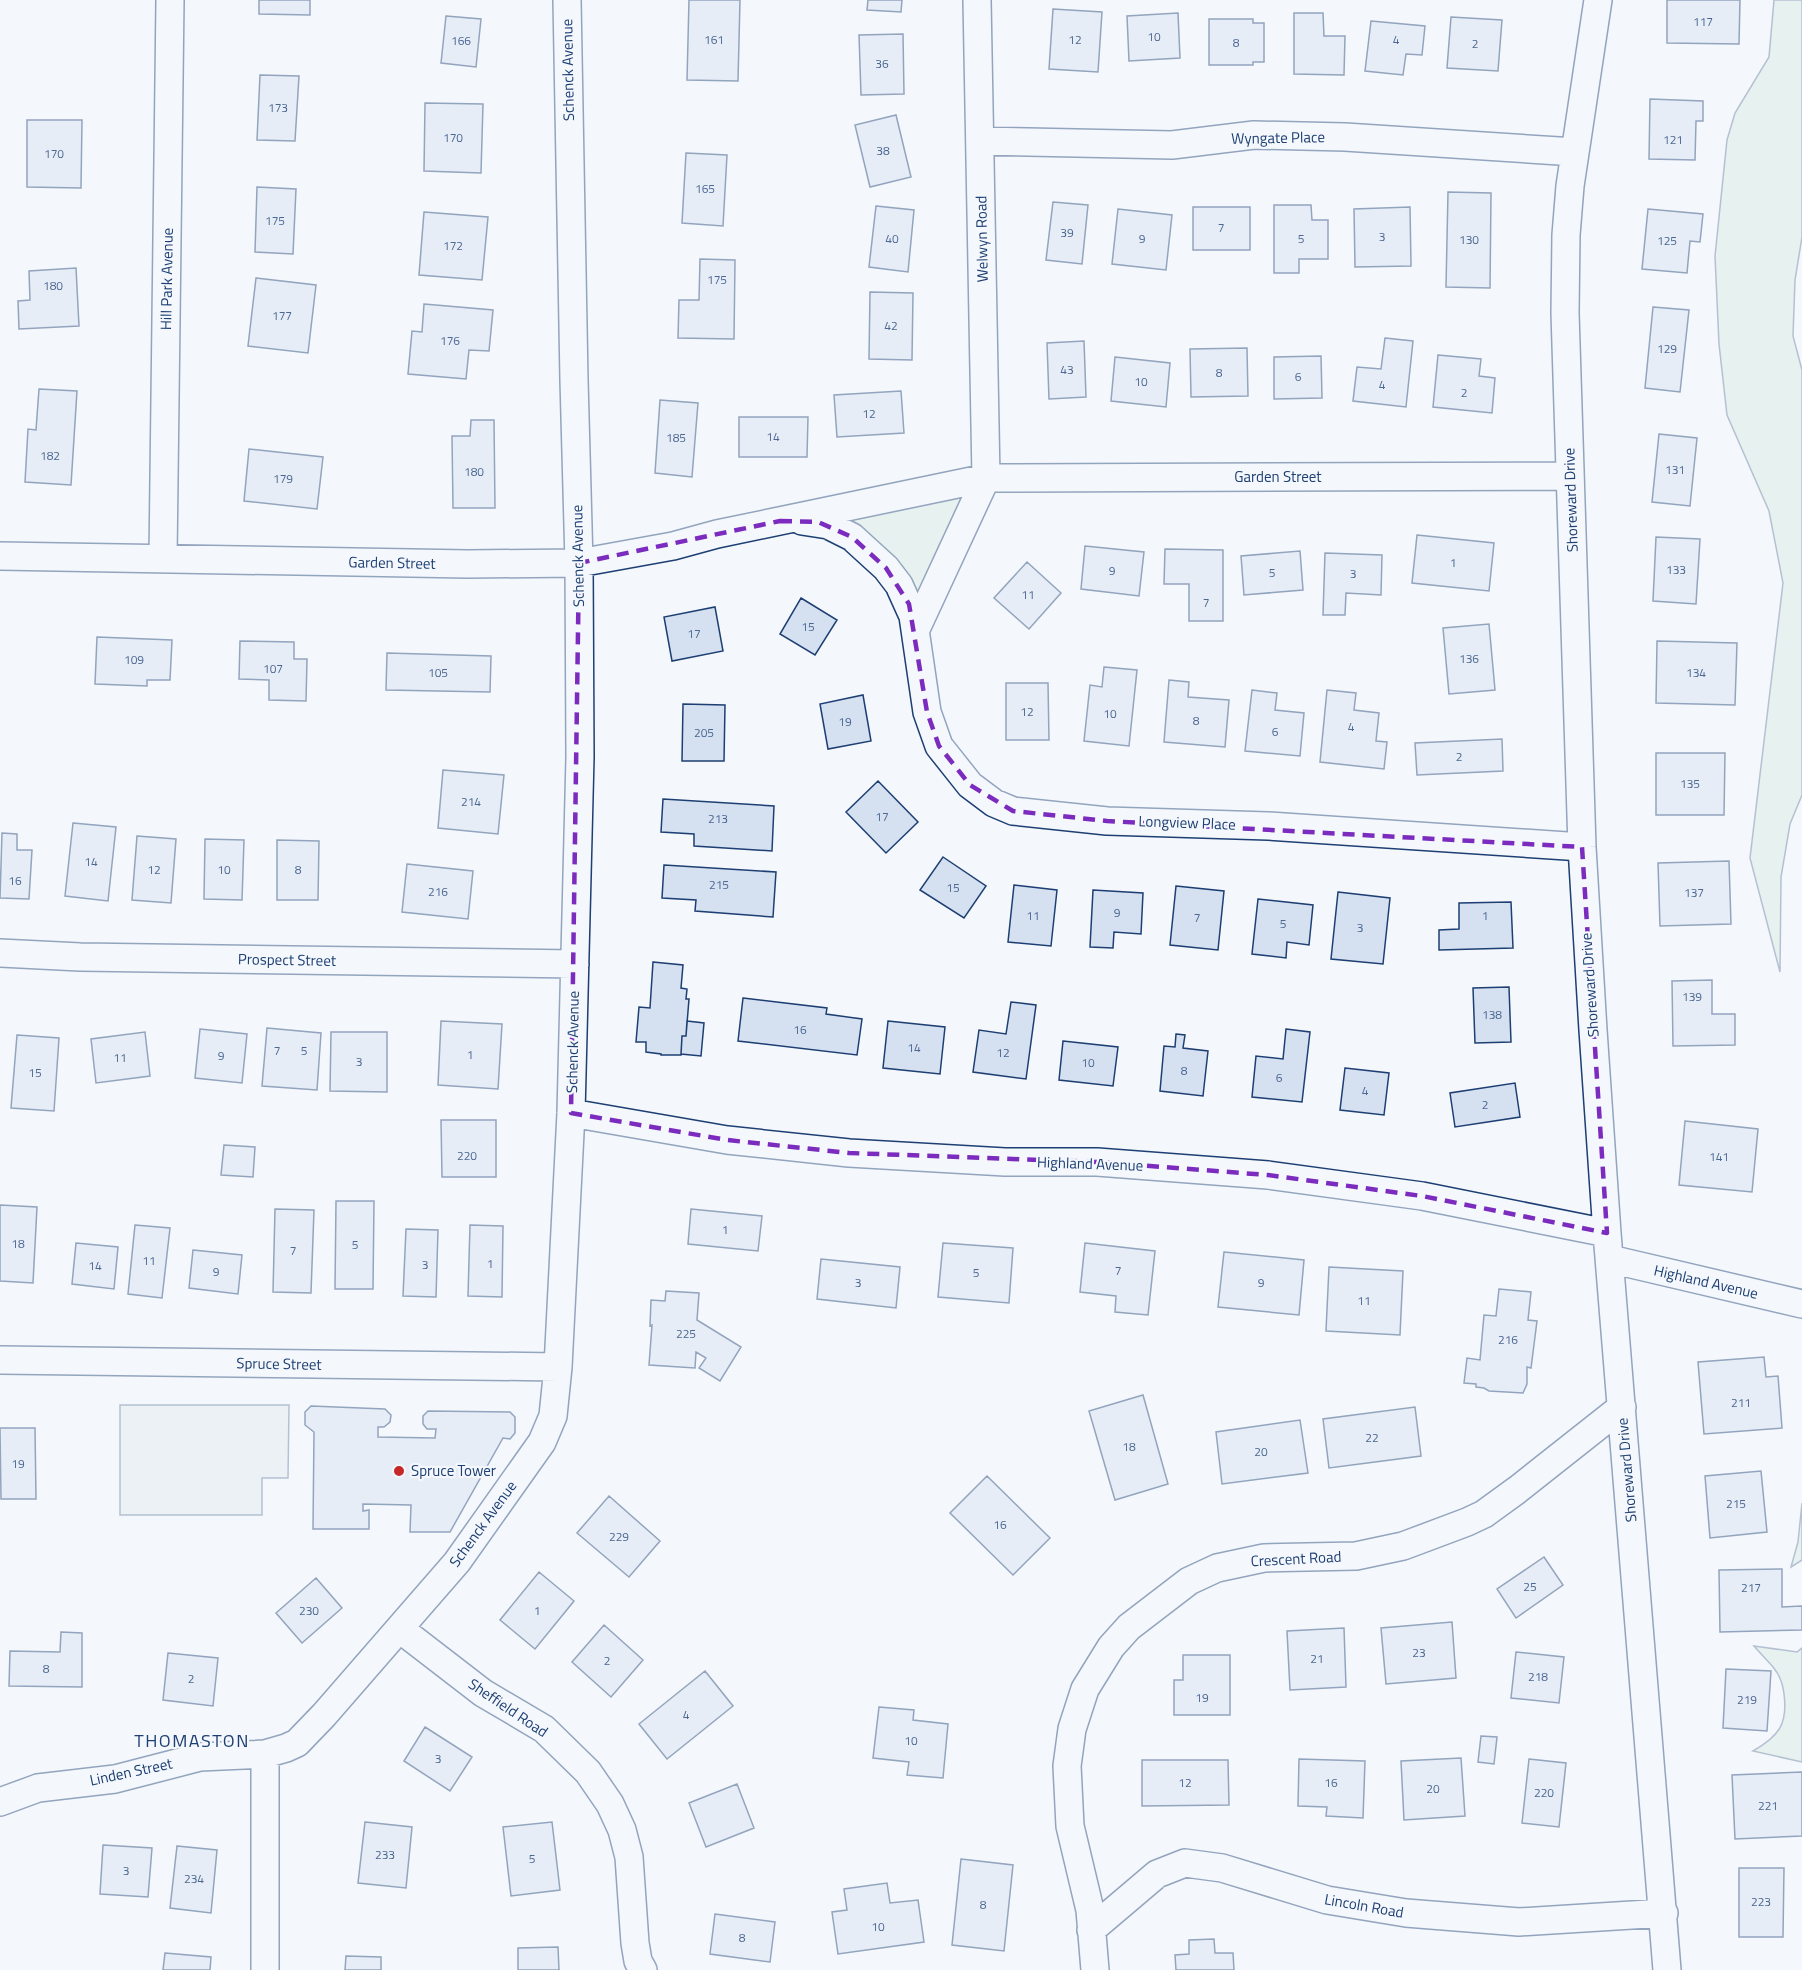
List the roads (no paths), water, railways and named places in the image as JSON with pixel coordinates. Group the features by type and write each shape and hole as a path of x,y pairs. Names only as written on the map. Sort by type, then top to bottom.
{"street":[{"name":"Hill Park Avenue","path":"163,558 170,0"},
{"name":"Schenck Avenue","path":"265,1754 286,1748 305,1736 400,1629 457,1562 542,1442 553,1416 558,1367 571,1113 580,757 579,563 567,0"},
{"name":"Welwyn Road","path":"977,0 986,478"},
{"name":"Shoreward Drive","path":"1598,0 1568,209 1565,313 1582,847 1608,1246 1667,1970"},
{"name":"Wyngate Place","path":"980,141 1172,145 1254,135 1345,137 1575,152"},
{"name":"Garden Street","path":"0,556 468,564 579,563 673,546 986,478 1570,476"},
{"path":"916,628 986,478"},
{"name":"Garden Street","path":"780,521 828,525 864,546 899,585 909,604 916,628"},
{"name":"Longview Place","path":"916,628 927,712 939,746 970,785 994,803 1013,810 1107,821 1268,826 1582,847"},
{"name":"Prospect Street","path":"0,953 80,957 575,964"},
{"name":"Highland Avenue","path":"571,1113 727,1140 849,1153 1005,1162 1097,1162 1268,1175 1422,1196 1608,1246 1802,1304"},
{"name":"Spruce Street","path":"0,1360 558,1367"},
{"name":"Crescent Road","path":"1095,1970 1090,1910 1070,1826 1066,1766 1072,1729 1085,1689 1112,1647 1129,1627 1189,1581 1217,1568 1264,1558 1356,1556 1403,1546 1467,1522 1484,1514 1517,1490 1622,1407"},
{"name":"Sheffield Road","path":"400,1629 483,1693 544,1729 588,1772 610,1804 622,1830 629,1857 635,1943 638,1961 643,1970"},
{"path":"265,1754 265,1970"},
{"name":"Linden Street","path":"0,1802 31,1789 115,1779 200,1757 265,1754"},
{"name":"Lincoln Road","path":"1091,1930 1157,1874 1185,1863 1222,1868 1327,1900 1406,1913 1519,1922 1664,1913"}],"place":[{"name":"Spruce Tower","path":"399,1471"}],"district":[{"name":"THOMASTON","path":"192,1741"}]}
